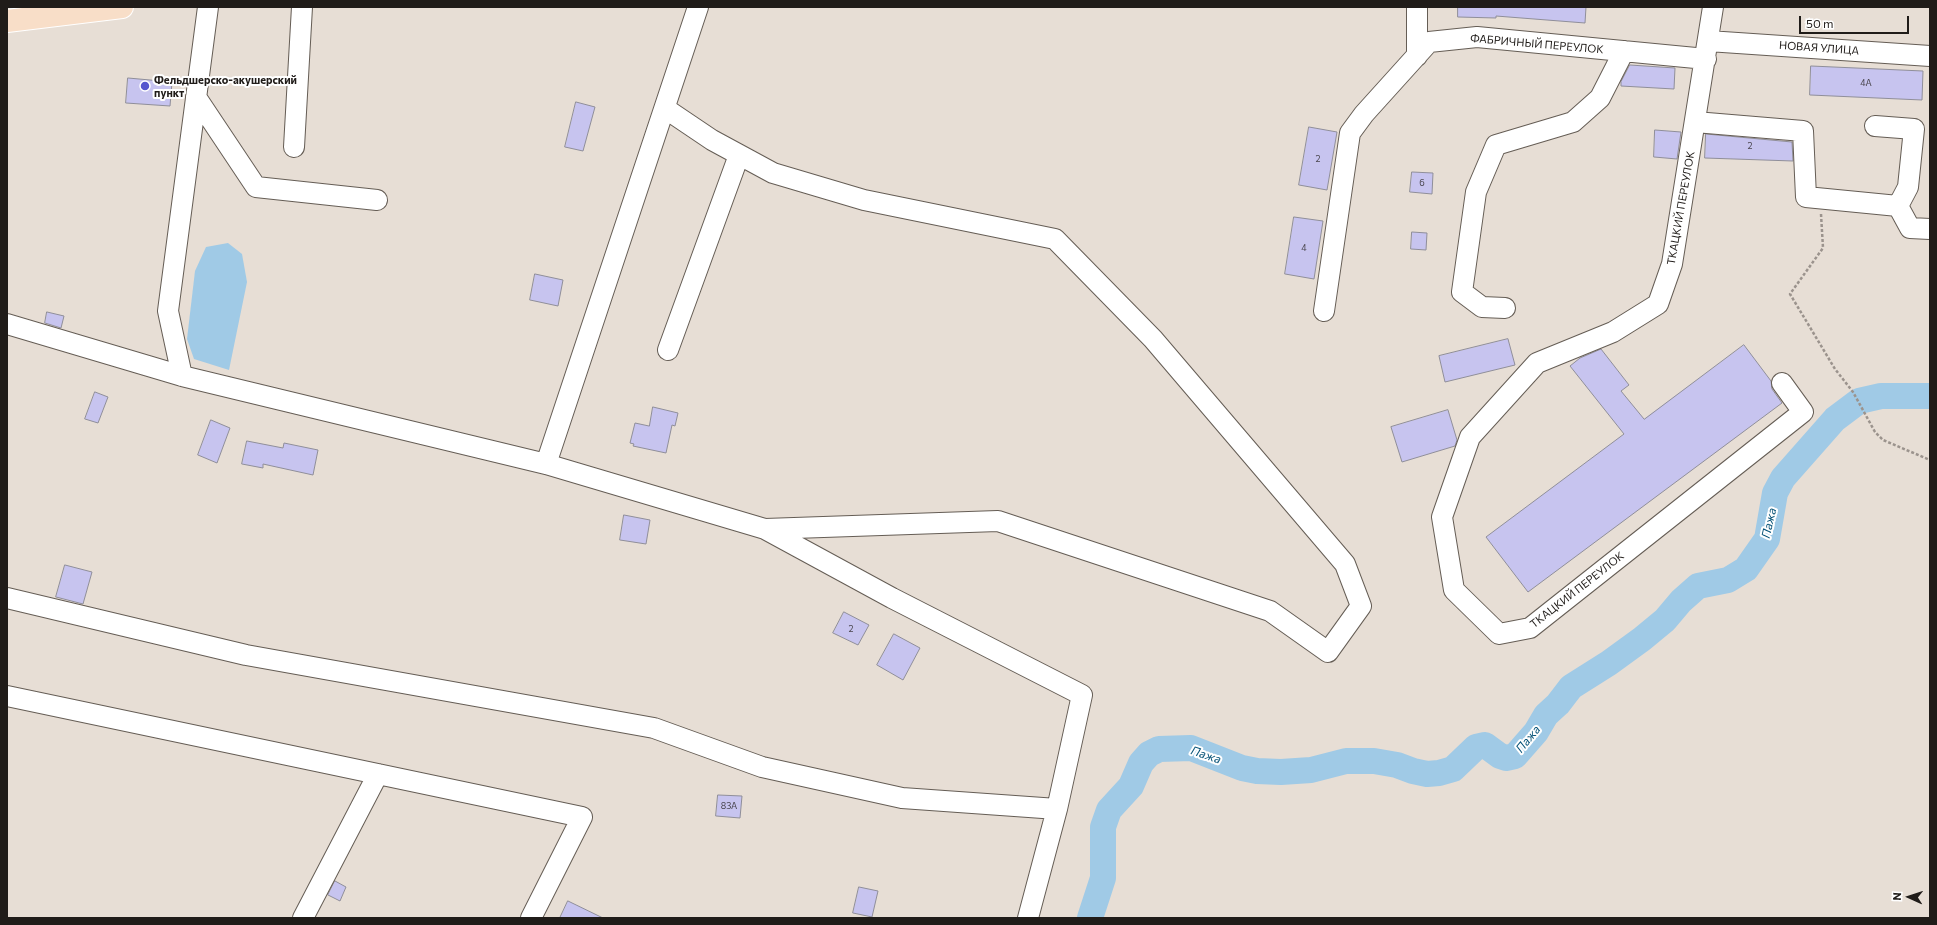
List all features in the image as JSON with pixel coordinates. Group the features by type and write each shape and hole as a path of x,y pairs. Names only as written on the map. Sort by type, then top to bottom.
{"main road":[{"path":"7,21 122,7"}],"street":[{"path":"182,376 168,311 208,7"},
{"path":"294,147 302,7"},
{"path":"546,464 666,109 698,7"},
{"path":"1417,7 1417,56"},
{"name":"ТКАЦКИЙ ПЕРЕУЛОК","path":"1713,7 1672,264 1658,304 1613,332 1537,363 1470,437 1442,517 1454,590 1499,634 1530,628 1803,412 1782,383"},
{"name":"ФАБРИЧНЫЙ ПЕРЕУЛОК","path":"1324,311 1350,133 1364,114 1429,42 1477,37 1624,51 1707,50"},
{"name":"НОВАЯ УЛИЦА","path":"1707,50 1930,56"},
{"path":"1506,308 1482,307 1462,292 1476,192 1496,145 1573,122 1600,98 1624,51"},
{"path":"196,97 256,187 378,200"},
{"path":"666,109 712,140 773,173 864,200 1055,239 1153,340 1345,564 1361,606 1328,652 1270,611 998,521 765,529"},
{"path":"1695,122 1803,131 1806,197 1898,206"},
{"path":"1874,126 1914,129 1908,187 1898,206"},
{"path":"668,350 739,155"},
{"path":"1898,206 1910,228 1930,229"},
{"path":"7,324 182,376 546,464 765,529 892,598 1082,695 1057,809 1028,918"},
{"path":"7,598 246,655 654,728 762,767 902,798 1057,809"},
{"path":"7,696 582,817 531,918"},
{"path":"303,918 378,774"}],"path":[{"path":"1821,198 1823,248 1790,294 1835,369 1853,392 1875,432 1883,440 1930,460"}],"water":[{"path":"228,243 242,254 247,282 229,370 194,359 187,339 195,271 206,247"}],"building":[{"path":"1458,7 1586,7 1585,23 1496,16 1496,18 1458,17"},
{"path":"1630,65 1675,68 1674,89 1621,86 1621,82"},
{"path":"1811,66 1923,71 1922,100 1810,95"},
{"path":"128,78 172,82 170,106 126,103"},
{"path":"576,102 595,107 583,151 565,147"},
{"path":"1309,127 1337,132 1327,190 1299,185"},
{"path":"1655,130 1681,132 1677,159 1654,157"},
{"path":"1706,134 1792,142 1793,161 1705,158"},
{"path":"1412,172 1433,173 1432,194 1410,192"},
{"path":"1294,217 1323,221 1314,279 1285,274"},
{"path":"1412,232 1427,233 1426,250 1411,249"},
{"path":"535,274 563,280 558,306 530,300"},
{"path":"47,312 64,316 61,328 45,323"},
{"path":"1508,339 1515,365 1445,382 1439,356"},
{"path":"1744,345 1771,381 1772,389 1782,403 1528,592 1486,537 1624,434 1570,366 1580,358 1601,349 1629,385 1621,391 1644,419"},
{"path":"95,392 108,397 98,423 85,419"},
{"path":"653,407 678,413 675,426 672,425 666,453 633,446 634,444 630,443 635,423 649,426"},
{"path":"1448,410 1457,440 1455,446 1402,462 1391,427"},
{"path":"211,420 230,428 217,463 198,455"},
{"path":"247,441 283,448 284,443 318,450 313,475 263,464 263,468 242,464"},
{"path":"624,515 650,520 646,544 620,540"},
{"path":"65,565 92,572 83,604 56,597"},
{"path":"844,612 869,625 858,645 833,633"},
{"path":"894,634 920,648 903,680 877,665"},
{"path":"718,795 742,796 740,818 716,816"},
{"path":"335,881 346,887 340,901 328,895"},
{"path":"859,887 878,891 872,917 853,913"},
{"path":"568,901 603,918 560,918"}],"waterway":[{"name":"Пажа","path":"1090,918 1103,878 1103,827 1109,810 1131,786 1141,763 1149,754 1159,749 1191,748 1242,768 1257,771 1281,772 1311,770 1346,761 1374,761 1397,765 1427,774 1439,773 1453,769 1476,747 1485,745 1500,756 1506,758 1515,756 1536,732 1546,715 1558,704 1571,687 1609,663 1642,639 1665,620 1681,601 1698,586 1728,580 1746,569 1767,539 1775,493 1783,478 1835,419 1859,401 1881,396 1930,396"}],"place":[{"name":"Фельдшерско-акушерский пункт","path":"145,86"}]}
